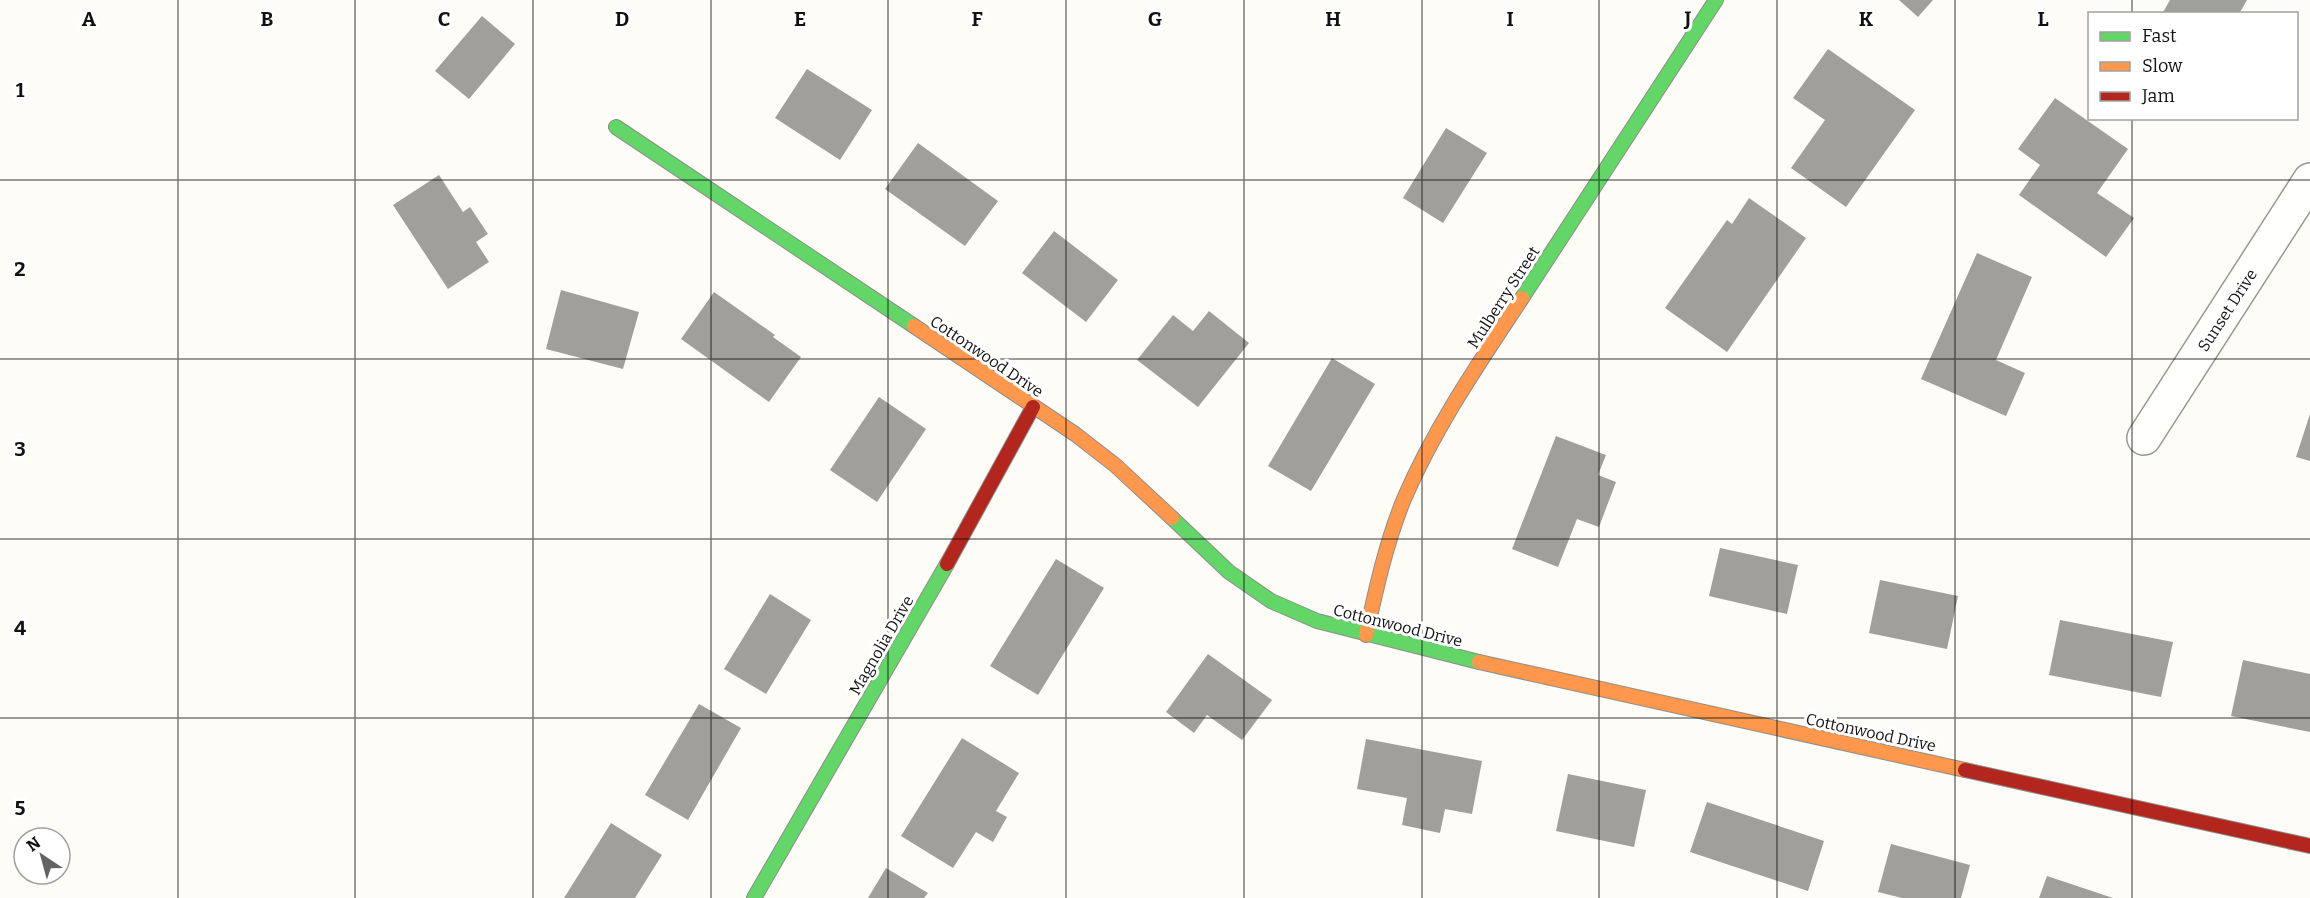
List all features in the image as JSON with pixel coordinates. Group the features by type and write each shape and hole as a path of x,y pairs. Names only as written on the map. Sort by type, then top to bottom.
{"street":[{"name":"Mulberry Street","path":"1366,635 1384,559 1411,484 1433,439 1716,0"},
{"name":"Cottonwood Drive","path":"616,127 1075,434 1115,465 1229,572 1263,595 1317,621 1422,650 2310,846"},
{"name":"Sunset Drive","path":"2144,438 2310,180"},
{"name":"Magnolia Drive","path":"754,898 962,537 1033,407"}],"building":[{"path":"1899,0 1933,0 1918,17"},
{"path":"2170,0 2247,0 2240,12 2163,12"},
{"path":"482,16 515,44 469,99 435,71"},
{"path":"1828,49 1915,110 1846,207 1791,168 1825,120 1793,98"},
{"path":"807,69 872,110 840,160 775,118"},
{"path":"2055,98 2128,149 2097,193 2134,218 2106,257 2019,195 2040,165 2018,149"},
{"path":"1446,128 1487,153 1443,223 1403,198"},
{"path":"918,143 998,201 965,246 885,189"},
{"path":"439,175 463,212 470,207 488,234 476,242 489,262 448,289 393,205"},
{"path":"1749,198 1806,238 1727,352 1665,308 1727,220 1732,224"},
{"path":"1054,231 1118,280 1086,322 1022,273"},
{"path":"1977,253 2032,277 1996,360 2025,373 2006,416 1921,379"},
{"path":"561,290 639,312 623,369 546,349"},
{"path":"714,292 775,335 773,337 801,357 769,402 681,339"},
{"path":"1209,311 1249,343 1198,407 1137,360 1173,315 1193,331"},
{"path":"1332,358 1375,384 1311,491 1268,466"},
{"path":"879,397 926,429 877,502 830,470"},
{"path":"2310,414 2310,461 2296,457"},
{"path":"1556,436 1606,455 1598,475 1616,482 1599,527 1577,519 1558,567 1512,549"},
{"path":"1720,548 1798,565 1787,614 1709,596"},
{"path":"1056,559 1104,588 1038,695 990,666"},
{"path":"1880,580 1958,596 1947,649 1869,633"},
{"path":"770,594 811,620 766,694 724,669"},
{"path":"2060,620 2173,642 2161,697 2049,675"},
{"path":"1208,654 1272,700 1242,740 1207,715 1194,733 1166,712"},
{"path":"2243,660 2310,674 2310,732 2231,716"},
{"path":"699,704 741,728 688,820 645,795"},
{"path":"962,738 1019,773 996,811 1007,817 993,842 976,832 953,868 901,836"},
{"path":"1366,739 1482,761 1472,814 1445,809 1440,833 1402,825 1407,798 1357,789"},
{"path":"1568,774 1646,790 1634,847 1556,831"},
{"path":"1707,802 1824,841 1808,891 1690,852"},
{"path":"611,823 662,855 635,898 564,898"},
{"path":"1891,844 1970,865 1961,898 1902,898 1878,892"},
{"path":"886,868 928,893 924,898 868,898"},
{"path":"2047,876 2113,898 2039,898"}],"traffic: fast":[{"path":"1522,298 1716,0"},
{"path":"616,127 914,326"},
{"path":"1172,518 1229,572 1271,601 1317,621 1479,662"},
{"path":"754,898 947,564"}],"traffic: slow":[{"path":"1366,635 1392,532 1416,472 1458,396 1522,298"},
{"path":"914,326 1075,434 1115,465 1172,518"},
{"path":"1479,662 1965,770"}],"traffic: jam":[{"path":"947,564 1033,407"},
{"path":"1965,770 2310,846"}]}
